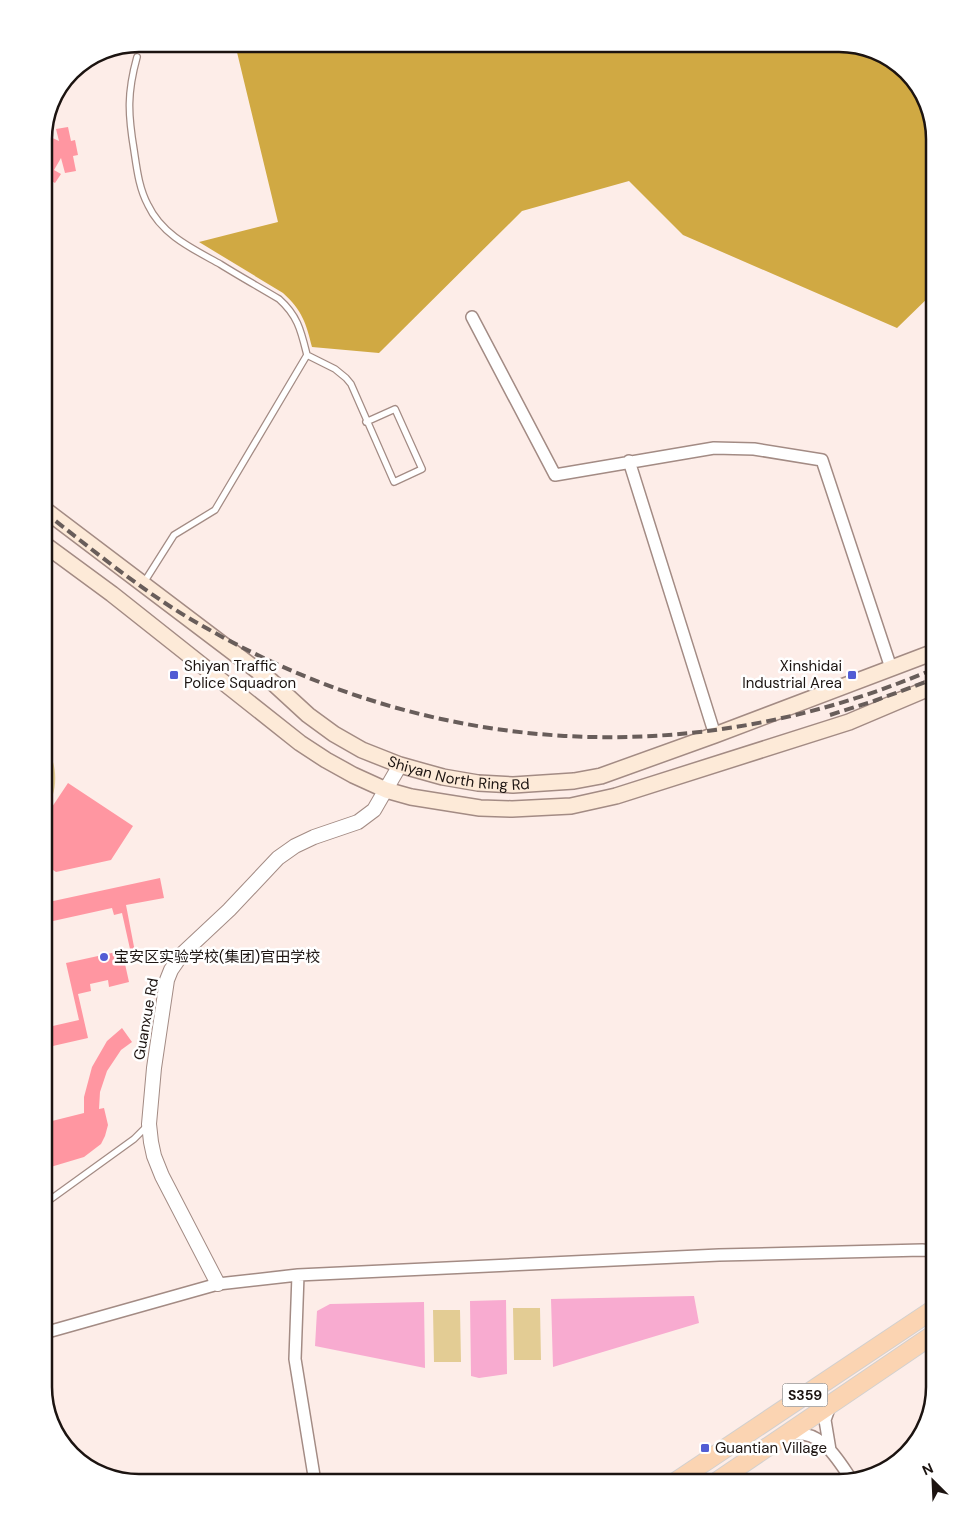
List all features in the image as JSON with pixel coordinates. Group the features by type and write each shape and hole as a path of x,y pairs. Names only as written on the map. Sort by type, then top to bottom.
{"main road":[{"name":"Shiyan North Ring Rd","path":"53,516 271,680 308,714 334,734 362,750 400,765 443,777 478,783 545,784 601,776 716,735 926,655"},
{"name":"Shiyan North Ring Rd","path":"53,550 112,594 300,743 332,764 386,790 440,803 512,810 571,806 616,796 850,722 926,689"},
{"name":"S359","path":"687,1474 926,1314"},
{"name":"S359","path":"728,1474 926,1339"}],"street":[{"path":"472,318 555,475 714,448 754,449 822,460 891,668"},
{"path":"630,461 716,735"},
{"name":"Guanxue Rd","path":"218,1284 162,1176 154,1156 149,1124 158,1029 167,980 176,961 188,947 229,910 278,858 295,846 314,837 358,822 374,810 400,765"},
{"path":"52,1331 218,1284 298,1275 719,1254 926,1251"},
{"path":"298,1275 295,1359 314,1473"},
{"path":"830,1450 825,1420 828,1410 834,1402"},
{"path":"782,1437 797,1433 819,1440 830,1450 847,1473"}],"lane":[{"path":"137,57 129,96 129,117 140,187 148,207 161,225 178,240 279,299 288,307 300,327 307,356 214,510 174,535 143,584"},
{"path":"307,356 335,369 346,378 366,422 394,482 422,469 395,409 366,422"},
{"path":"52,1198 134,1139 149,1124"}],"shaded area":[{"path":"237,52 855,54 887,67 904,82 916,101 924,123 926,140 926,300 897,328 683,235 629,181 522,211 379,353 312,347 308,331 299,311 283,293 199,242 278,222"},
{"path":"52,761 55,769 55,787 52,795"},
{"path":"694,1296 699,1323 553,1367 551,1299"},
{"path":"506,1300 507,1374 479,1378 471,1376 470,1301"},
{"path":"424,1302 425,1368 315,1346 317,1311 330,1304"},
{"path":"513,1308 540,1308 541,1360 514,1360"},
{"path":"433,1310 460,1310 461,1362 434,1362"}],"building":[{"path":"68,127 71,141 75,140 78,155 73,156 76,171 65,173 61,158 54,170 61,174 55,183 53,182 53,138 59,141 56,129"},
{"path":"68,783 133,826 111,860 56,872 52,870 52,806"},
{"path":"160,878 164,898 126,905 135,952 123,955 129,982 109,987 108,980 90,984 91,991 78,994 88,1038 52,1046 52,1026 79,1020 66,963 130,949 122,913 114,915 112,908 52,921 52,901"},
{"path":"122,1028 132,1042 121,1050 107,1071 100,1092 99,1109 104,1108 108,1125 105,1136 101,1144 84,1157 52,1167 52,1121 84,1113 84,1097 92,1067 107,1041"}],"railway":[{"path":"53,519 165,603 208,629 295,672 384,704 474,726 566,736 658,736 751,724 843,702 926,672"},
{"path":"830,715 926,682"}],"place":[{"name":"Shiyan Traffic Police Squadron","path":"174,675"},
{"name":"Xinshidai Industrial Area","path":"852,675"},
{"name":"宝安区实验学校(集团)官田学校","path":"104,957"},
{"name":"Guantian Village","path":"705,1448"}]}
